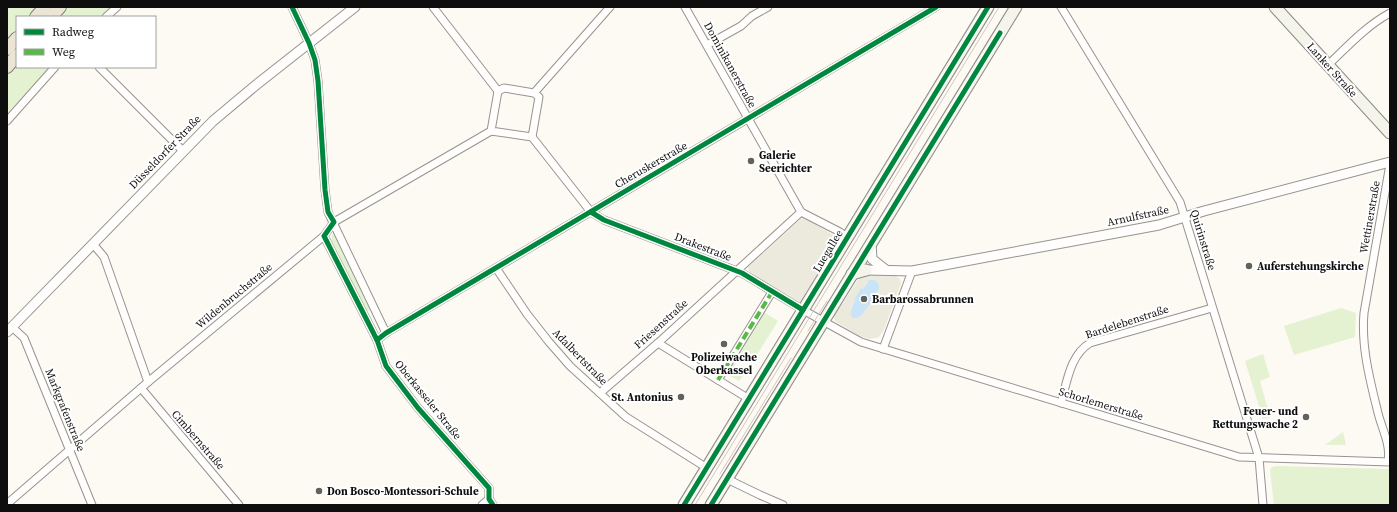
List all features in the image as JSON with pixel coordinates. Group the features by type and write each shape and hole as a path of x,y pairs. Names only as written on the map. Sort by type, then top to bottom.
{"highway":[{"path":"37,16 45,7"},
{"path":"52,16 60,7"},
{"path":"7,49 16,39"},
{"path":"7,67 16,56"}],"main road":[{"path":"711,505 819,320 852,274 1016,7"},
{"name":"Lanker Straße","path":"1275,7 1390,134"},
{"name":"Luegallee","path":"684,505 986,8"},
{"path":"852,274 866,270"}],"street":[{"path":"107,16 117,7"},
{"path":"292,7 309,43 315,60 328,212 386,333"},
{"name":"Düsseldorfer Straße","path":"9,329 231,104 355,7"},
{"path":"433,7 498,91 491,131 532,137 539,97 534,93 504,88 498,91"},
{"path":"534,93 610,7"},
{"name":"Dominikanerstraße","path":"685,7 801,212"},
{"path":"707,45 741,26 752,16 768,7"},
{"name":"Cheruskerstraße","path":"377,340 386,333 748,120 936,7"},
{"name":"Quirinstraße","path":"1061,7 1178,197 1259,458 1263,505"},
{"path":"1328,65 1364,31 1390,13"},
{"path":"7,121 54,68"},
{"path":"100,68 183,151"},
{"name":"Wildenbruchstraße","path":"7,504 140,388 324,236 334,222 491,131"},
{"name":"Drakestraße","path":"532,137 591,212 604,220 742,273 819,320"},
{"name":"Arnulfstraße","path":"866,270 912,271 1159,225 1204,211 1390,163"},
{"name":"Wettinerstraße","path":"1389,461 1389,449 1379,415 1364,350 1363,327 1364,313 1390,163"},
{"path":"801,212 840,232 844,235 846,240"},
{"name":"Friesenstraße","path":"600,393 658,343 735,270 801,212"},
{"name":"Oberkasseler Straße","path":"324,236 377,340 386,366 418,408 489,488 491,502"},
{"path":"870,243 872,259 886,270"},
{"path":"93,244 104,257 148,382"},
{"name":"Adalbertstraße","path":"496,268 548,342 570,366 626,417 707,468"},
{"path":"883,349 912,271"},
{"path":"718,380 772,292"},
{"name":"Bardelebenstraße","path":"1061,403 1074,360 1084,347 1090,343 1212,308"},
{"name":"Schorlemerstraße","path":"819,320 861,342 1239,457 1389,461"},
{"name":"Markgrafenstraße","path":"9,329 24,338 92,505"},
{"path":"658,343 749,399"},
{"name":"Cimbernstraße","path":"140,388 240,505"},
{"path":"727,479 783,505"},
{"path":"16,497 17,505"},
{"path":"482,505 491,502"}],"green space":[{"path":"7,7 113,7 104,16 16,16 16,68 51,68 7,113"},
{"path":"333,233 336,233 372,309 367,311 331,239"},
{"path":"1341,308 1356,313 1355,337 1294,355 1284,326"},
{"path":"762,311 778,321 752,363 736,353"},
{"path":"1263,354 1270,377 1260,381 1270,417 1263,419 1245,361"},
{"path":"734,360 737,361 733,368 744,374 739,381 725,373"},
{"path":"1343,432 1346,445 1325,445"},
{"path":"1272,467 1390,469 1390,505 1274,505 1270,470"}],"shaded area":[{"path":"802,218 805,218 835,236 837,240 800,303 750,273 748,269 749,266"},
{"path":"864,273 893,274 900,279 901,283 884,330 879,337 869,339 858,335 835,321 833,316","holes":["867,282 879,287 862,315 859,317 853,316 851,308 861,288 863,289"]}],"water":[{"name":"Barbarossabrunnen","path":"869,280 875,280 879,285 879,289 861,316 853,318 851,311 855,301 854,300 861,288 863,289"}],"tram line":[{"path":"695,505 999,7"},
{"path":"808,331 827,301"},
{"path":"720,474 791,358"}],"marked path":[{"path":"718,380 772,292"}],"cycle path":[{"path":"292,7 309,43 315,60 318,81 325,190 328,212 334,222 324,236 377,340 386,366 418,408 489,488 489,499 493,505"},
{"path":"377,340 386,333 936,7"},
{"path":"684,505 988,7"},
{"path":"711,505 1000,33"},
{"path":"591,212 604,220 742,273 803,310"}],"place":[{"name":"Galerie Seerichter","path":"751,161"},
{"name":"Auferstehungskirche","path":"1249,266"},
{"name":"Barbarossabrunnen","path":"864,299"},
{"name":"Polizeiwache Oberkassel","path":"724,344"},
{"name":"St. Antonius","path":"681,397"},
{"name":"Feuer- und Rettungswache 2","path":"1306,417"},
{"name":"Don Bosco-Montessori-Schule","path":"319,491"}]}
